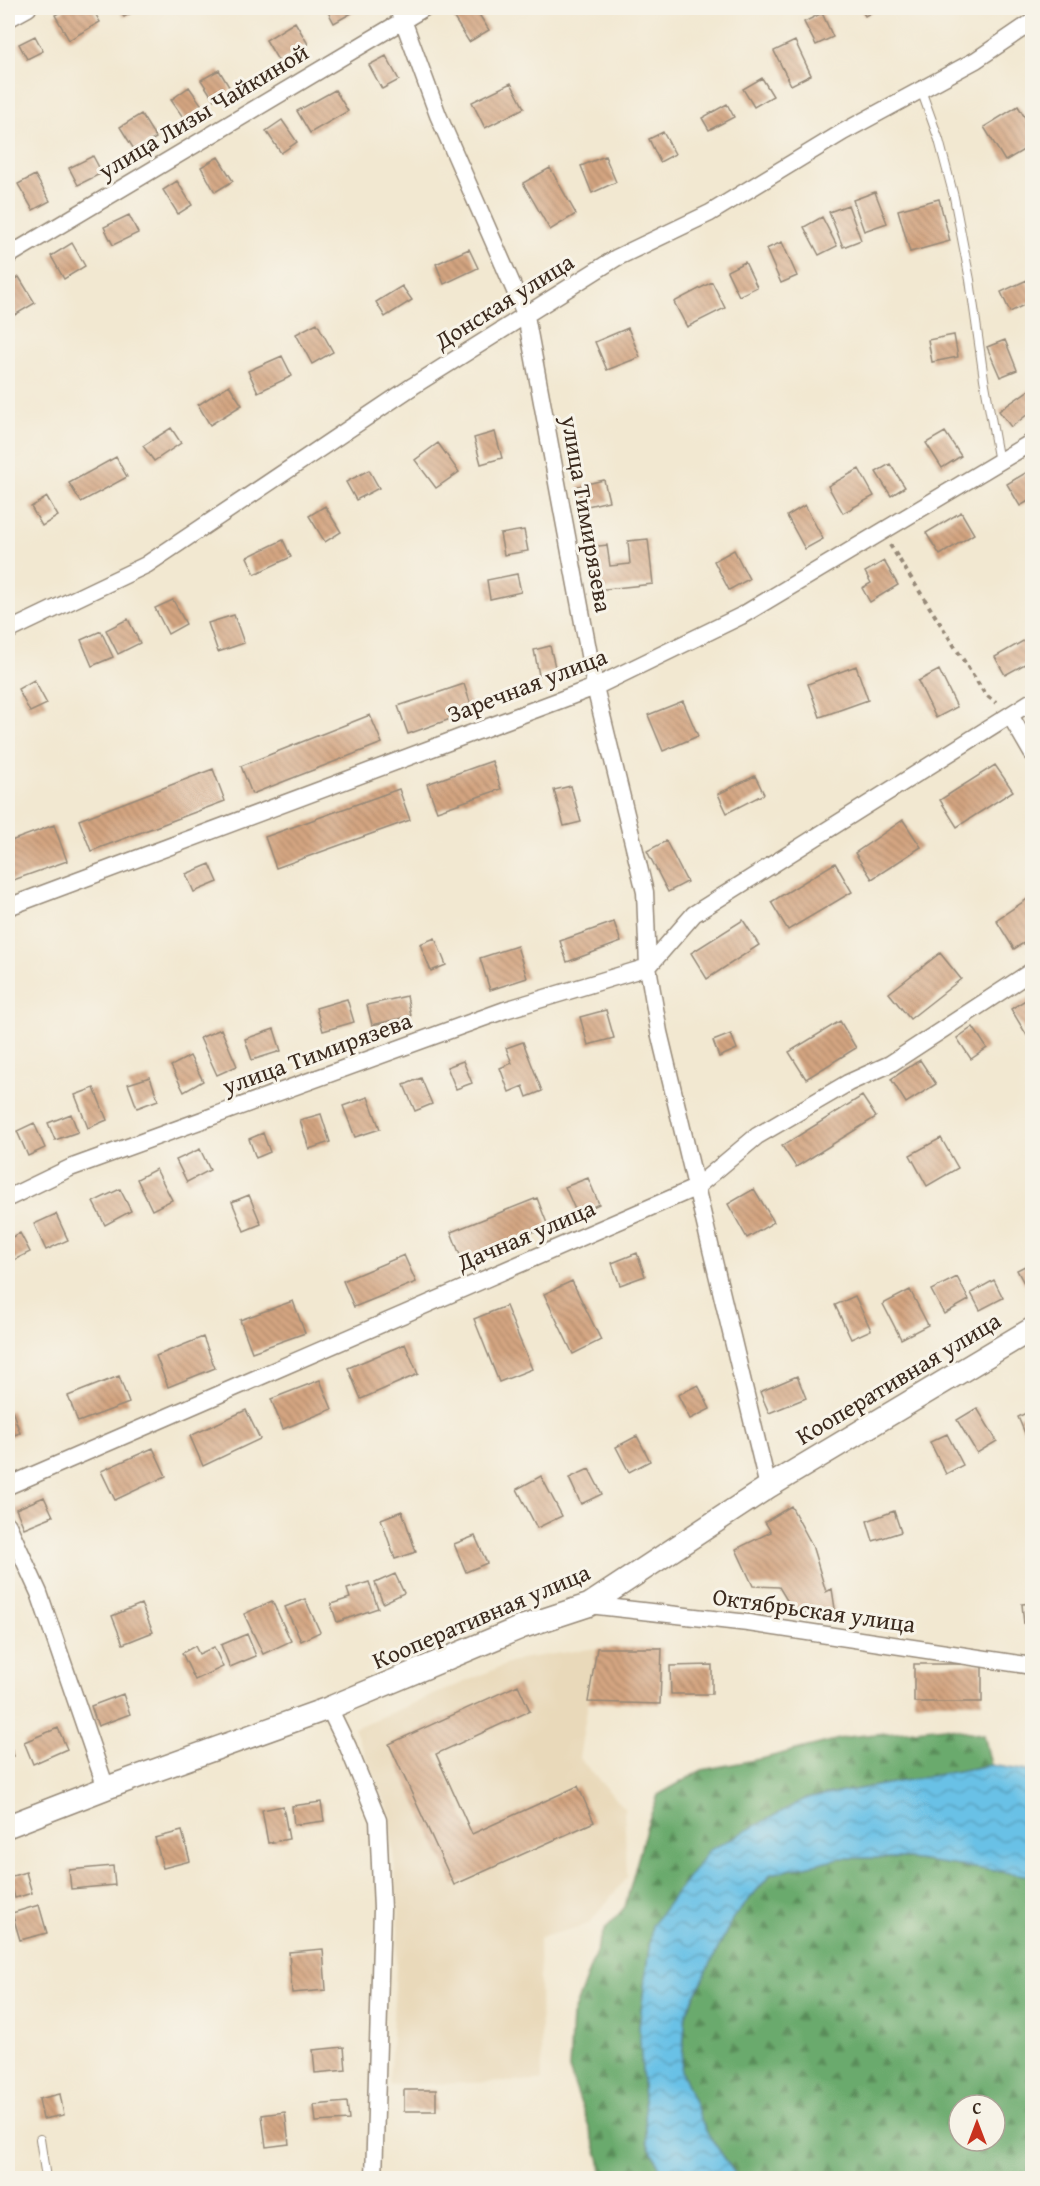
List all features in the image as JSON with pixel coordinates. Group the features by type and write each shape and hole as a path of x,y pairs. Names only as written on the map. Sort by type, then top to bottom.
{"street":[{"path":"8,20 28,8"},
{"name":"улица Лизы Чайкиной","path":"8,256 400,14 424,8"},
{"name":"улица Тимирязева","path":"400,14 438,115 526,316 595,687 645,892 648,967 659,1032 768,1487"},
{"name":"Донская улица","path":"8,631 146,565 413,386 616,258 710,213 843,132 976,60 1032,22"},
{"name":"Заречная улица","path":"8,907 595,687 741,616 1032,442"},
{"path":"648,967 694,914 1032,701"},
{"path":"1010,715 1032,753"},
{"name":"улица Тимирязева","path":"8,1198 70,1168 505,1010 648,967"},
{"name":"Дачная улица","path":"8,1486 695,1188 757,1136 848,1083 890,1064 1032,971"},
{"name":"Кооперативная улица","path":"8,1826 106,1788 329,1708 522,1627 589,1605 768,1487 1032,1329"},
{"path":"8,1525 39,1593 106,1788"},
{"name":"Октябрьская улица","path":"589,1605 748,1623 1032,1666"},
{"path":"329,1708 378,1820 382,1909 374,2178"}],"lane":[{"path":"921,90 939,140 954,197 970,280 999,462"},
{"path":"40,2139 46,2178"}],"path":[{"path":"882,532 985,694 1010,715"}],"shaded area":[{"path":"597,1648 579,1758 624,1808 627,1877 589,1924 539,1938 542,2081 389,2085 399,1915 389,1812 354,1728 520,1659"}],"green space":[{"path":"945,1727 984,1735 991,1765 805,1799 652,1925 639,2027 647,2142 665,2178 603,2178 599,2157 569,2069 572,2016 604,1931 625,1907 647,1825 658,1795 702,1770 765,1758 847,1737"},
{"path":"840,1858 902,1858 1032,1876 1032,2178 738,2178 706,2131 681,2071 686,2014 733,1918 771,1874"}],"water":[{"path":"991,1765 1032,1772 1032,1876 902,1858 840,1858 771,1874 733,1918 686,2014 681,2071 706,2131 738,2178 665,2178 647,2142 639,2027 652,1925 708,1851 805,1799"}],"building":[{"path":"67,8 92,8 100,22 69,40 55,15"},
{"path":"118,8 140,8 124,17"},
{"path":"326,8 355,8 357,10 334,23"},
{"path":"475,8 489,30 469,42 454,18"},
{"path":"860,8 879,8 865,16"},
{"path":"822,13 833,37 816,45 804,22"},
{"path":"295,22 308,44 279,62 266,40"},
{"path":"35,36 43,51 27,59 19,44"},
{"path":"795,41 811,75 791,85 774,51"},
{"path":"386,56 399,80 382,89 369,65"},
{"path":"219,70 231,90 214,100 201,80"},
{"path":"762,78 773,96 754,107 743,89"},
{"path":"511,83 524,108 485,128 472,102"},
{"path":"189,87 203,107 185,120 171,100"},
{"path":"335,90 348,111 310,133 297,111"},
{"path":"727,104 734,117 709,130 702,118"},
{"path":"1018,106 1032,129 1032,145 1005,161 984,127"},
{"path":"141,114 156,138 135,151 120,127"},
{"path":"282,120 297,142 281,153 266,131"},
{"path":"663,132 675,154 660,162 649,139"},
{"path":"93,156 102,173 78,185 69,168"},
{"path":"605,156 616,182 592,193 581,166"},
{"path":"218,157 233,181 215,192 201,167"},
{"path":"550,168 576,214 550,230 523,183"},
{"path":"35,175 50,201 33,210 18,184"},
{"path":"177,181 192,205 178,214 163,190"},
{"path":"875,192 887,223 864,231 853,200"},
{"path":"939,199 950,241 910,252 898,210"},
{"path":"848,205 861,240 843,247 829,212"},
{"path":"129,215 138,233 113,245 104,227"},
{"path":"822,217 837,246 819,255 804,227"},
{"path":"782,242 797,276 781,283 766,249"},
{"path":"72,243 85,266 64,279 51,256"},
{"path":"469,249 478,268 444,284 436,264"},
{"path":"745,262 757,287 739,296 727,271"},
{"path":"19,277 35,303 8,319 8,284"},
{"path":"1027,280 1032,293 1032,301 1010,312 1001,292"},
{"path":"712,282 725,308 687,327 674,302"},
{"path":"402,286 412,300 385,317 376,302"},
{"path":"317,323 333,352 312,364 296,334"},
{"path":"628,328 640,357 607,370 595,342"},
{"path":"954,335 958,357 932,362 928,340"},
{"path":"1005,340 1017,370 1000,377 987,347"},
{"path":"282,356 292,376 258,392 248,371"},
{"path":"229,385 242,405 210,425 198,405"},
{"path":"1032,388 1032,411 1011,427 999,411"},
{"path":"171,428 181,443 154,461 143,446"},
{"path":"495,432 502,458 481,464 474,438"},
{"path":"945,432 961,456 942,468 926,443"},
{"path":"438,443 459,472 436,488 415,460"},
{"path":"116,457 127,477 81,502 69,483"},
{"path":"890,464 905,487 891,496 876,472"},
{"path":"859,469 874,496 843,513 828,486"},
{"path":"1032,469 1032,499 1020,506 1007,484"},
{"path":"369,470 379,488 356,500 346,482"},
{"path":"604,480 609,501 583,507 578,486"},
{"path":"47,497 58,516 42,526 31,507"},
{"path":"805,505 823,539 805,549 787,516"},
{"path":"325,506 341,532 325,542 309,516"},
{"path":"961,512 974,534 940,555 926,533"},
{"path":"524,530 528,551 504,555 500,534"},
{"path":"648,539 653,584 596,590 591,547 607,545 610,566 630,564 628,541"},
{"path":"283,540 291,557 255,574 247,557"},
{"path":"734,550 749,579 729,590 714,561"},
{"path":"884,561 898,585 870,602 862,588 871,583 865,572"},
{"path":"517,574 521,592 490,599 487,580"},
{"path":"173,600 186,624 168,634 155,608"},
{"path":"234,615 244,643 218,652 208,623"},
{"path":"128,619 140,643 118,654 106,630"},
{"path":"101,631 113,657 92,666 81,640"},
{"path":"1032,636 1032,660 1005,675 995,657"},
{"path":"550,646 556,671 539,675 534,650"},
{"path":"856,666 868,700 820,717 808,684"},
{"path":"939,670 957,707 936,718 918,681"},
{"path":"34,680 47,704 30,712 18,689"},
{"path":"464,684 473,711 408,734 398,706"},
{"path":"683,701 698,736 663,751 648,715"},
{"path":"370,715 382,743 252,794 241,766"},
{"path":"492,761 501,789 437,811 427,784"},
{"path":"995,765 1013,791 957,827 940,800"},
{"path":"213,769 225,801 91,851 79,820"},
{"path":"755,776 764,794 727,813 718,794"},
{"path":"571,786 581,822 564,826 554,790"},
{"path":"399,789 410,820 276,868 265,837"},
{"path":"903,820 921,847 872,879 855,853"},
{"path":"54,825 67,861 8,882 8,842"},
{"path":"666,841 687,882 668,892 647,851"},
{"path":"835,863 852,892 788,930 771,902"},
{"path":"210,864 218,882 194,892 186,874"},
{"path":"1032,896 1032,938 1014,949 996,920"},
{"path":"743,920 759,945 707,979 691,953"},
{"path":"614,922 621,942 567,962 560,941"},
{"path":"435,938 446,965 431,971 420,944"},
{"path":"517,946 527,978 490,990 480,958"},
{"path":"940,953 961,979 910,1019 889,993"},
{"path":"407,996 411,1016 372,1025 367,1005"},
{"path":"1030,997 1032,1036 1029,1039 1011,1009"},
{"path":"347,999 354,1022 323,1031 316,1008"},
{"path":"606,1010 614,1038 588,1045 580,1017"},
{"path":"840,1021 856,1048 806,1079 789,1052"},
{"path":"973,1027 987,1048 971,1059 957,1038"},
{"path":"221,1029 237,1066 217,1075 200,1038"},
{"path":"274,1029 281,1051 252,1060 245,1039"},
{"path":"731,1034 737,1049 719,1057 713,1041"},
{"path":"523,1042 542,1091 527,1097 523,1086 509,1092 500,1068 512,1063 506,1048"},
{"path":"190,1056 203,1081 184,1092 171,1066"},
{"path":"920,1060 936,1084 906,1103 891,1079"},
{"path":"463,1061 472,1083 456,1089 447,1067"},
{"path":"150,1077 158,1100 137,1108 128,1084"},
{"path":"421,1078 432,1104 415,1111 404,1085"},
{"path":"94,1088 107,1120 88,1128 75,1095"},
{"path":"862,1096 876,1117 796,1167 782,1146"},
{"path":"368,1097 380,1129 355,1137 343,1106"},
{"path":"71,1114 78,1132 55,1140 48,1123"},
{"path":"321,1114 330,1142 309,1149 300,1120"},
{"path":"34,1123 45,1148 28,1156 17,1131"},
{"path":"263,1133 270,1152 256,1158 249,1139"},
{"path":"941,1138 958,1168 927,1186 910,1155"},
{"path":"200,1149 210,1170 187,1182 176,1160"},
{"path":"156,1169 172,1200 152,1210 137,1179"},
{"path":"588,1178 599,1204 577,1214 565,1187"},
{"path":"120,1189 131,1211 105,1225 93,1202"},
{"path":"754,1189 774,1222 747,1238 728,1204"},
{"path":"249,1195 261,1224 244,1231 232,1202"},
{"path":"537,1198 548,1226 462,1260 451,1232"},
{"path":"56,1214 68,1240 46,1250 34,1224"},
{"path":"20,1233 30,1252 8,1263 8,1239"},
{"path":"637,1253 645,1276 620,1285 612,1263"},
{"path":"404,1255 416,1282 354,1307 343,1281"},
{"path":"1031,1263 1032,1281 1025,1285 1017,1270"},
{"path":"957,1277 969,1300 944,1314 931,1290"},
{"path":"994,1280 1003,1298 980,1310 971,1293"},
{"path":"572,1281 601,1340 573,1354 544,1294"},
{"path":"910,1290 928,1325 901,1339 883,1304"},
{"path":"855,1296 871,1330 851,1339 835,1305"},
{"path":"293,1301 305,1333 252,1352 240,1320"},
{"path":"506,1306 532,1369 499,1382 474,1319"},
{"path":"203,1337 215,1368 168,1387 156,1356"},
{"path":"405,1344 418,1374 361,1399 348,1368"},
{"path":"119,1376 129,1403 78,1422 68,1396"},
{"path":"797,1376 806,1398 769,1413 760,1392"},
{"path":"320,1380 332,1409 283,1429 271,1399"},
{"path":"698,1385 710,1409 690,1419 678,1395"},
{"path":"977,1408 997,1441 977,1453 957,1420"},
{"path":"12,1410 20,1433 8,1437 8,1411"},
{"path":"246,1410 260,1439 203,1466 190,1436"},
{"path":"1032,1410 1032,1438 1028,1440 1018,1417"},
{"path":"947,1434 963,1465 946,1474 930,1442"},
{"path":"637,1436 650,1461 629,1472 616,1447"},
{"path":"153,1448 166,1476 115,1500 101,1471"},
{"path":"589,1469 602,1494 581,1504 569,1478"},
{"path":"541,1476 562,1516 537,1528 517,1489"},
{"path":"44,1497 53,1516 24,1528 16,1509"},
{"path":"791,1506 812,1545 826,1592 832,1589 837,1622 807,1613 786,1611 788,1602 779,1587 753,1586 736,1549 771,1532 765,1522"},
{"path":"402,1511 416,1552 395,1559 381,1519"},
{"path":"894,1511 901,1532 873,1541 867,1521"},
{"path":"475,1536 487,1563 466,1572 454,1544"},
{"path":"395,1574 404,1593 383,1603 375,1583"},
{"path":"369,1582 378,1608 337,1622 331,1604 350,1598 347,1589"},
{"path":"305,1599 320,1632 301,1641 285,1607"},
{"path":"272,1601 291,1641 263,1654 244,1614"},
{"path":"1032,1603 1032,1623 1024,1624 1022,1604"},
{"path":"141,1604 153,1632 123,1644 112,1616"},
{"path":"247,1634 256,1656 230,1667 221,1645"},
{"path":"195,1646 199,1654 214,1647 223,1667 195,1680 182,1653"},
{"path":"597,1648 662,1648 660,1704 588,1702"},
{"path":"914,1664 982,1664 982,1702 914,1702"},
{"path":"712,1665 712,1694 671,1694 670,1666"},
{"path":"518,1685 530,1711 436,1754 472,1834 578,1786 594,1822 454,1885 389,1744"},
{"path":"123,1694 130,1714 98,1726 91,1706"},
{"path":"58,1728 67,1749 33,1764 24,1742"},
{"path":"8,1740 14,1756 8,1758"},
{"path":"321,1802 324,1821 294,1825 292,1806"},
{"path":"283,1806 289,1839 268,1843 262,1810"},
{"path":"182,1831 190,1861 163,1868 155,1838"},
{"path":"113,1866 115,1885 71,1889 69,1870"},
{"path":"26,1872 32,1893 15,1898 9,1877"},
{"path":"39,1905 47,1933 20,1940 12,1913"},
{"path":"323,1949 326,1990 292,1993 289,1952"},
{"path":"344,2047 346,2070 315,2073 313,2050"},
{"path":"404,2090 436,2090 436,2111 404,2111"},
{"path":"60,2094 64,2115 43,2119 39,2099"},
{"path":"347,2102 349,2120 316,2122 314,2105"},
{"path":"285,2112 289,2144 266,2147 262,2115"}]}
